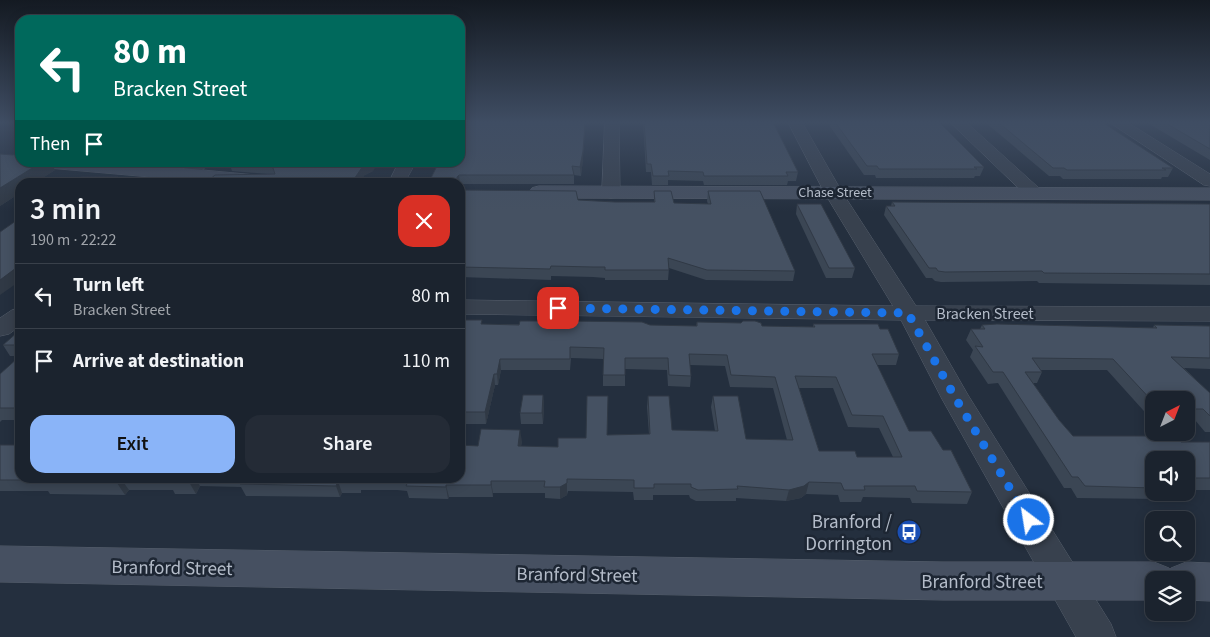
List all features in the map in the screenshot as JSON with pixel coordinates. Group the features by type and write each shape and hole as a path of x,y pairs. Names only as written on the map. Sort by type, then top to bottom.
{"street":[{"path":"611,193 612,152"},
{"path":"811,152 833,192 908,313 956,399 1097,637"},
{"path":"989,152 1034,193"},
{"path":"1163,152 1210,181"},
{"path":"88,167 175,178"},
{"path":"184,178 197,167"},
{"path":"399,178 405,167"},
{"name":"Chase Street","path":"517,192 1210,194"},
{"name":"Bracken Street","path":"465,307 908,313 1210,314"},
{"path":"0,329 15,318"},
{"name":"Branford Street","path":"0,564 943,581 1145,581"},
{"path":"1195,581 1210,582"}],"building":[{"path":"465,152 583,152 580,167 572,166 574,175 459,175 457,178 431,178 436,167 465,167"},
{"path":"646,152 788,152 798,172 786,172 788,176 704,176 703,172 668,171 669,176 653,176 651,164 647,164"},
{"path":"857,152 969,152 984,167 974,167 977,169 879,169 877,166 867,166"},
{"path":"1034,152 1148,152 1173,168 1162,168 1166,170 1067,170 1064,168 1053,168"},
{"path":"0,154 15,154 15,167 34,167 0,188"},
{"path":"270,167 362,167 355,178 212,178 215,175 275,174 273,168"},
{"path":"81,177 118,177 116,178 79,178"},
{"path":"465,190 576,191 578,200 615,202 655,202 654,191 671,191 674,203 711,204 708,191 760,191 795,271 707,270 668,258 669,270 605,270 605,267 551,266 550,269 465,267"},
{"path":"892,202 1210,204 1210,274 938,271 936,268 929,268 886,206 895,206"},
{"path":"797,204 821,204 855,268 829,268"},
{"path":"15,222 15,269 0,280 0,232"},
{"path":"465,320 482,320 481,324 519,325 520,321 642,322 650,325 697,326 697,322 741,323 743,321 755,321 761,323 762,326 815,327 813,324 878,324 880,329 888,329 899,354 872,354 909,431 931,431 943,450 951,450 972,492 917,491 915,486 864,486 865,490 844,490 841,483 809,482 804,486 789,490 737,486 738,489 698,490 691,487 691,484 654,484 654,488 634,488 634,480 567,479 567,483 560,487 544,487 545,481 491,481 491,485 446,485 446,487 406,486 407,483 465,483 465,445 478,446 481,429 520,430 518,446 558,447 558,438 586,438 587,396 608,396 607,435 650,434 648,396 669,396 672,430 718,431 713,396 738,396 746,439 793,440 775,377 731,375 727,355 689,354 691,376 669,375 668,358 625,358 625,375 603,375 604,348 570,347 570,359 500,359 497,374 494,374 485,412 465,412","holes":["795,376 836,377 852,415 883,416 902,457 857,457 855,451 819,451"]},
{"path":"982,325 1157,328 1154,325 1210,326 1210,358 1171,357 1210,393 1210,416 1203,409 1195,409 1195,391 1145,391 1145,393 1113,359 1032,358 1042,372 1025,372 1059,420 1073,436 1145,436 1145,441 1210,442 1210,478 1195,478 1195,451 1145,451 1145,488 1085,486 1078,477 1072,477 1003,372 993,372 975,346 983,347 971,329 985,329"},
{"path":"15,334 15,345 3,345"},
{"path":"15,360 15,408 0,408 0,374"},
{"path":"523,395 543,395 542,413 520,413"},
{"path":"0,445 15,445 15,480 0,480"},
{"path":"241,483 337,483 336,486"}],"place":[{"name":"Branford / Dorrington","path":"909,532"}],"route":[{"path":"558,308 908,313 956,399 1029,520"}]}
